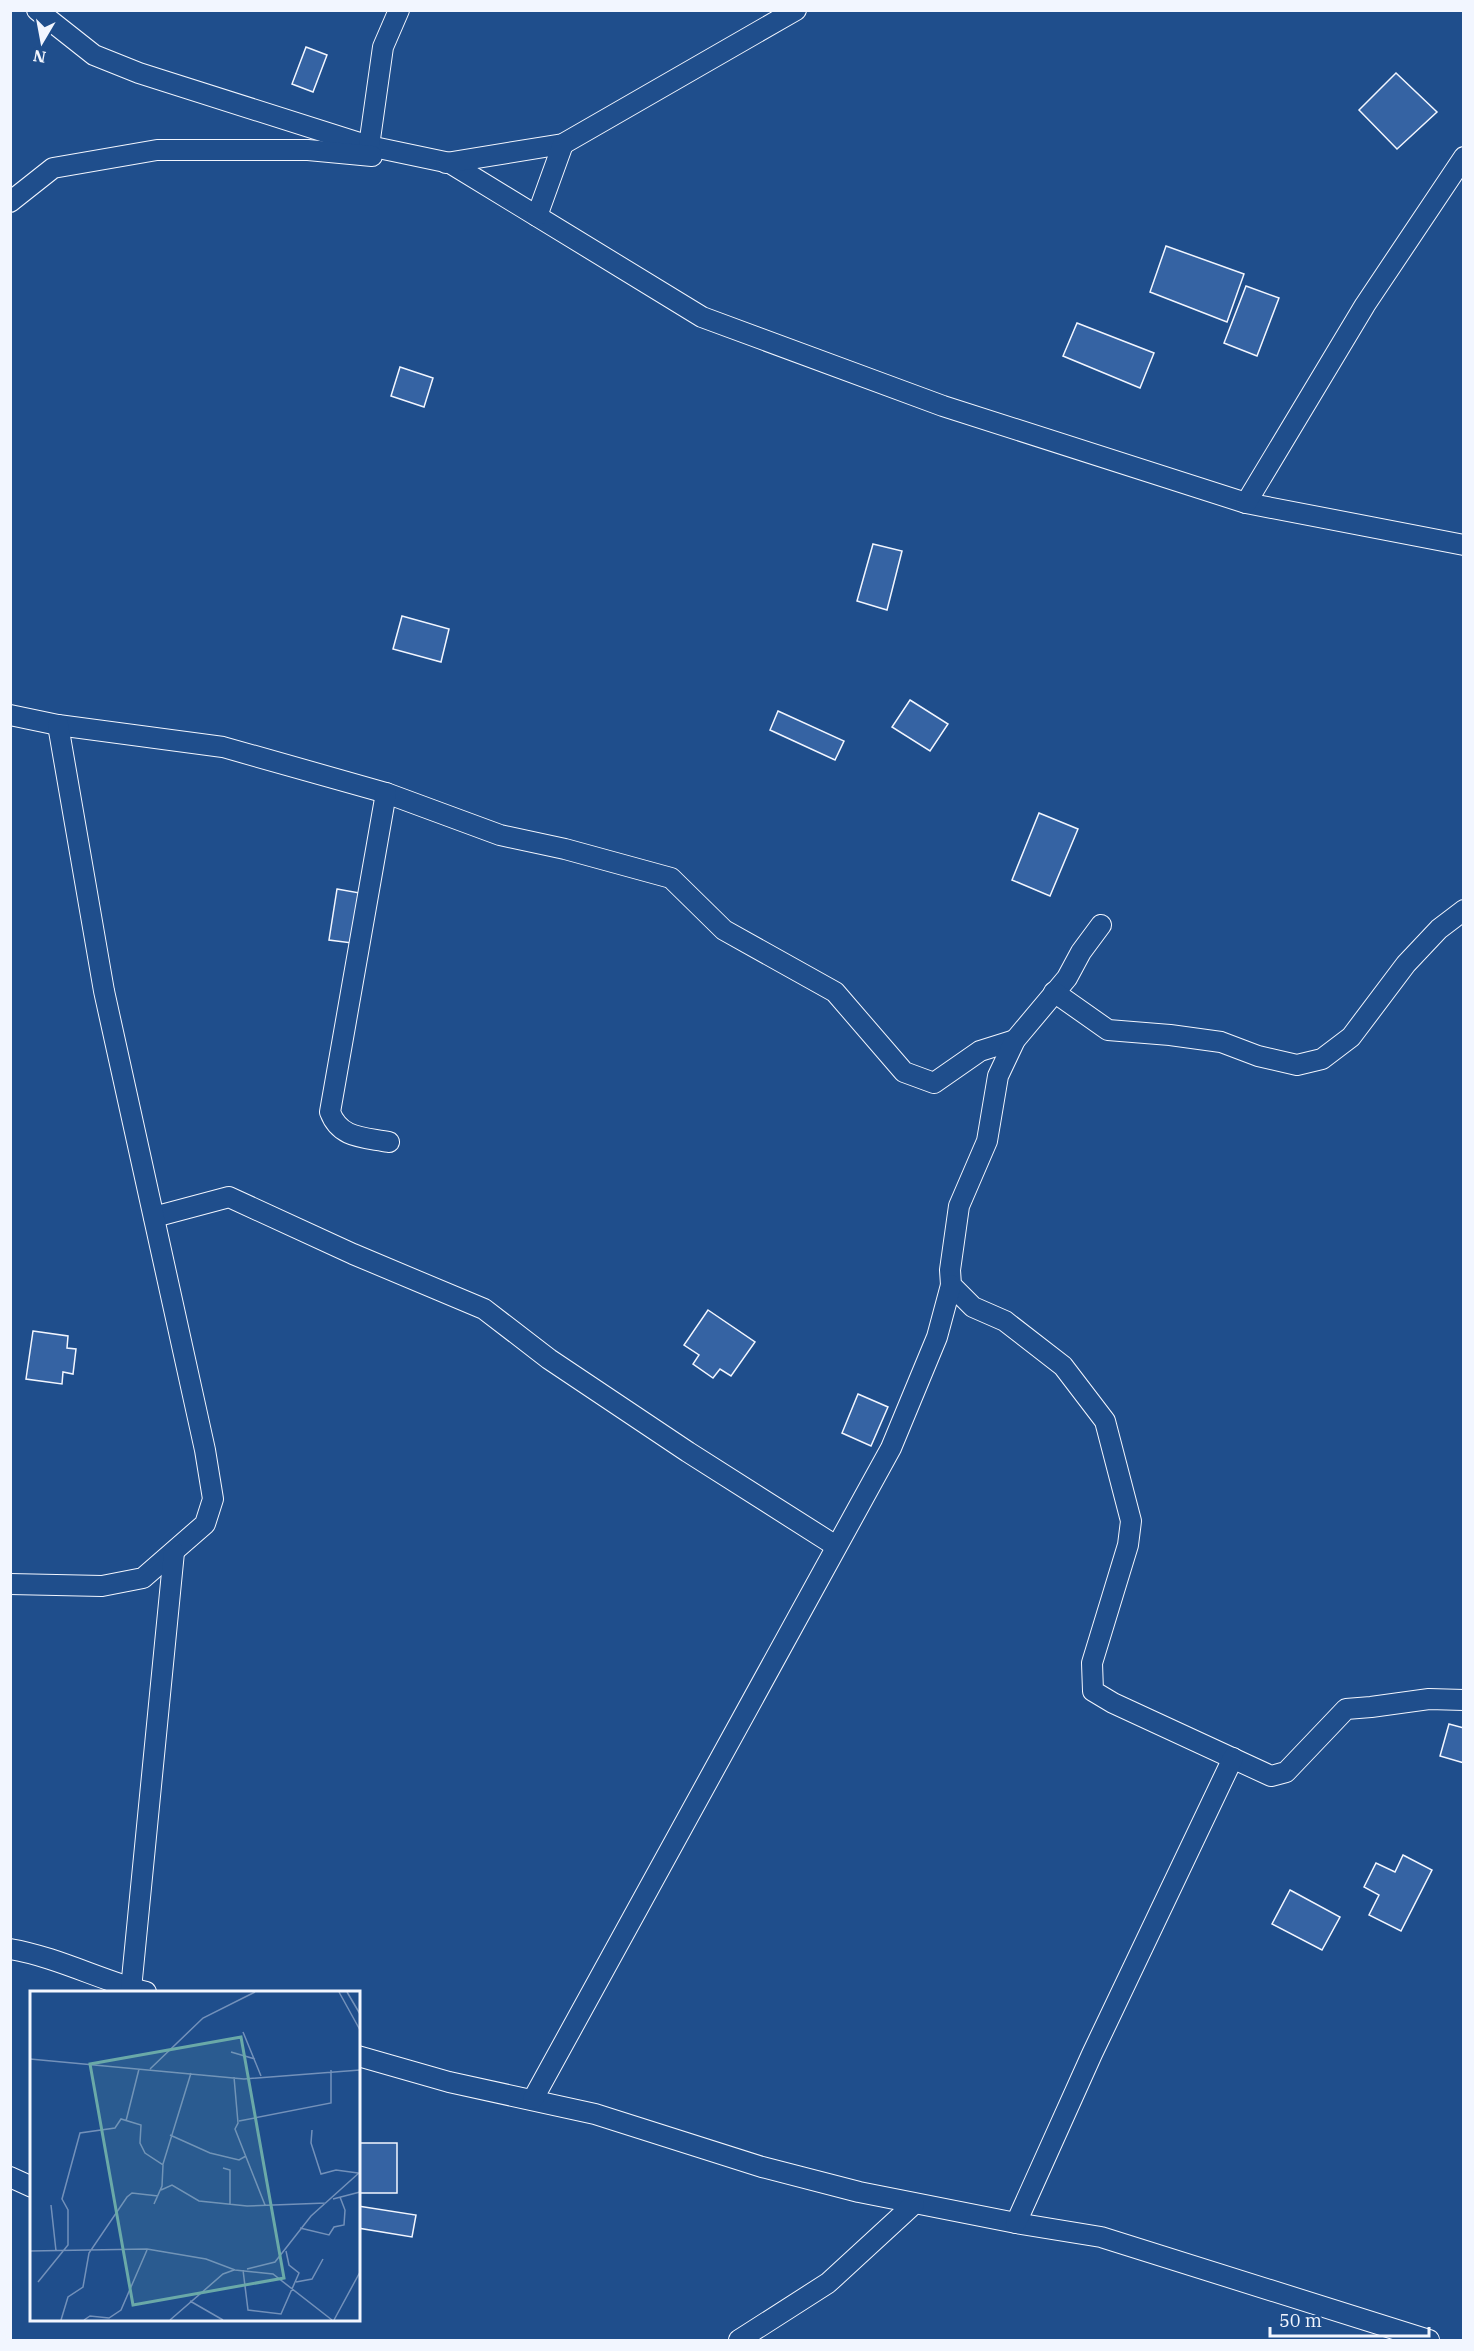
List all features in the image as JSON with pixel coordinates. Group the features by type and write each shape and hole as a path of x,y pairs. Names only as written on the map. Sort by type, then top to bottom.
{"street":[{"path":"38,10 94,55 139,73 369,146 450,163 702,317 943,406 1246,503 1464,545"},
{"path":"369,146 383,47 399,10"},
{"path":"10,202 53,168 157,150 308,150 450,163 563,144 796,10"},
{"path":"537,216 563,144"},
{"path":"1246,503 1365,305 1464,157"},
{"path":"10,716 58,725 223,747 386,793 500,835 565,849 671,878 724,930 835,992 904,1071 934,1083 980,1051 1015,1040"},
{"path":"10,1584 102,1586 143,1578 205,1524 213,1499 205,1450 104,991 58,725"},
{"path":"386,793 330,1112 335,1124 345,1132 389,1142"},
{"path":"1054,992 1108,1030 1221,1042 1258,1056 1297,1065 1322,1059 1351,1037 1406,964 1438,929 1464,910"},
{"path":"533,2099 891,1448 937,1337 951,1285 950,1270 959,1206 987,1141 998,1076 1015,1040 1067,978 1081,952 1101,925"},
{"path":"980,1051 998,1076"},
{"path":"154,1217 230,1197 353,1254 484,1309 549,1359 688,1452 836,1546"},
{"path":"951,1285 973,1307 1005,1321 1063,1366 1105,1421 1131,1521 1128,1545 1092,1663 1093,1691 1113,1703 1271,1776 1286,1772 1329,1724 1346,1709 1429,1699 1464,1700"},
{"path":"10,1949 38,1954 138,1990 174,1552"},
{"path":"1016,2223 1092,2054 1233,1758"},
{"path":"360,2057 450,2082 595,2114 762,2167 914,2204 1101,2237 1430,2340"},
{"path":"10,2177 30,2186"},
{"path":"739,2340 828,2283 914,2204"}],"building":[{"path":"306,47 327,55 313,92 292,84"},
{"path":"1396,73 1437,112 1397,149 1359,110"},
{"path":"1166,246 1244,274 1227,322 1150,292"},
{"path":"1246,286 1279,298 1257,356 1224,343"},
{"path":"1077,323 1154,353 1140,388 1063,356"},
{"path":"400,367 433,378 424,407 391,396"},
{"path":"873,544 902,551 887,610 857,601"},
{"path":"402,616 449,629 441,662 393,649"},
{"path":"910,700 948,724 930,751 892,727"},
{"path":"778,711 844,741 835,760 770,730"},
{"path":"1039,813 1078,829 1050,896 1012,880"},
{"path":"337,889 360,893 352,943 329,940"},
{"path":"708,1310 755,1342 731,1376 720,1369 713,1378 693,1364 699,1355 684,1345"},
{"path":"33,1331 68,1336 67,1348 76,1349 73,1374 63,1372 62,1384 26,1379"},
{"path":"858,1394 888,1407 871,1446 842,1433"},
{"path":"1449,1724 1464,1728 1464,1763 1440,1756"},
{"path":"1403,1855 1432,1870 1401,1931 1369,1915 1379,1895 1364,1887 1376,1863 1395,1872"},
{"path":"1290,1890 1340,1917 1322,1950 1272,1924"},
{"path":"360,2143 397,2143 397,2193 360,2193"},
{"path":"360,2206 416,2215 412,2237 360,2228"}]}
